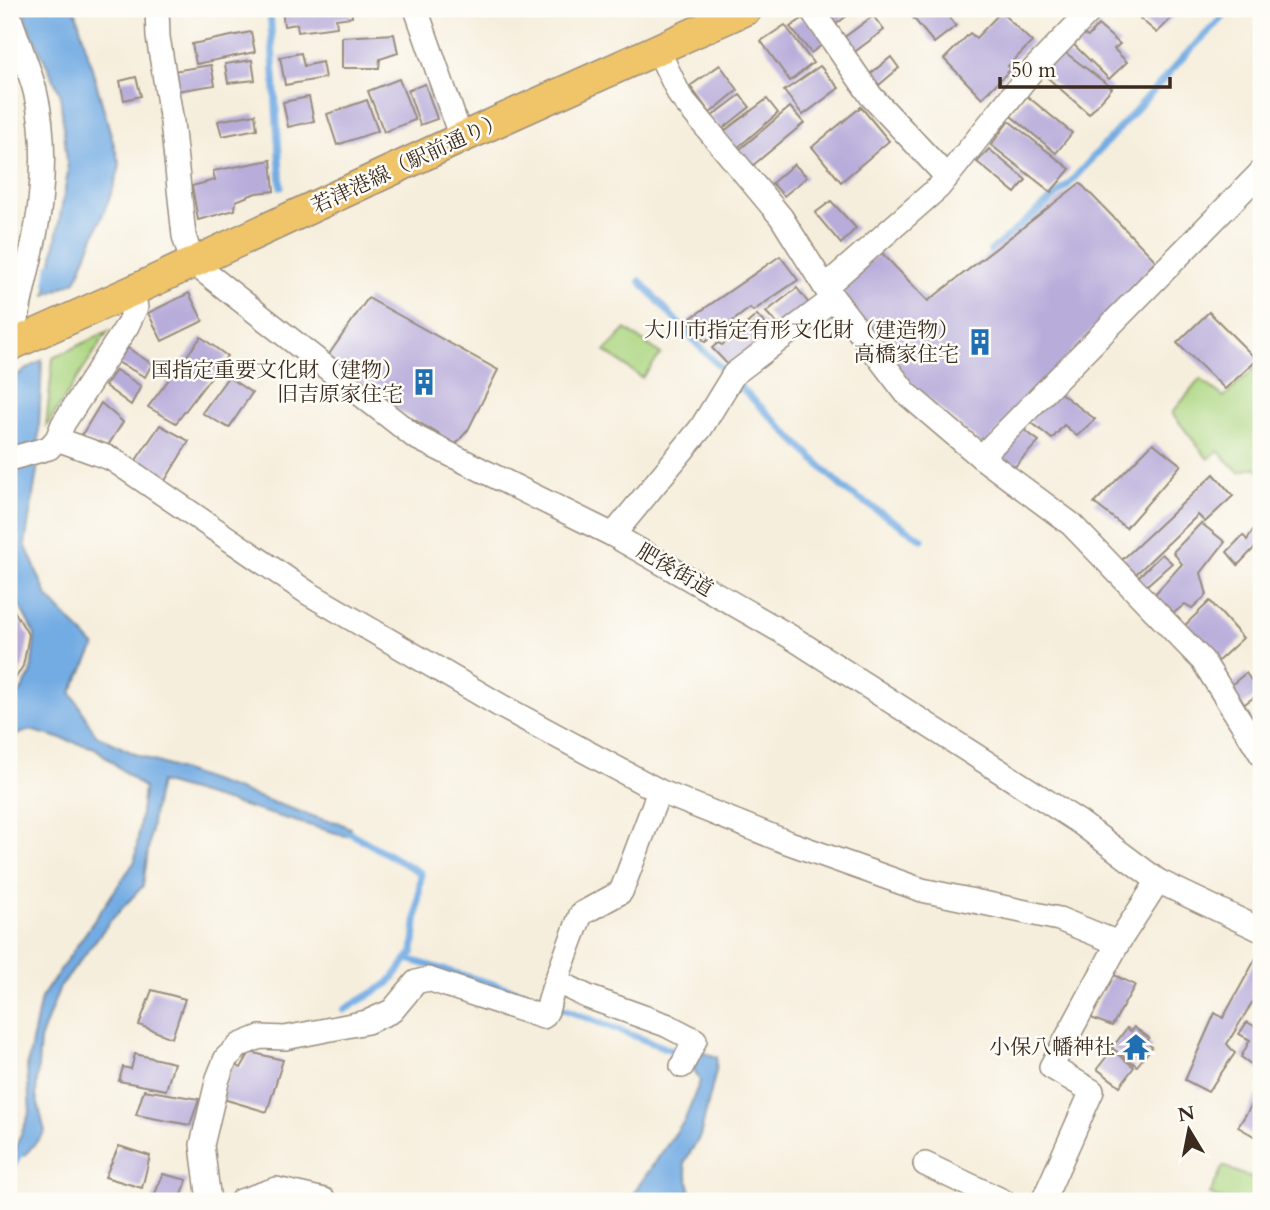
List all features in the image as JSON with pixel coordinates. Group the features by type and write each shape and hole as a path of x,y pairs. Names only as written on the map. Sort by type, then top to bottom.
{"main road":[{"name":"若津港線（駅前通り）","path":"18,342 747,9"}],"street":[{"path":"157,9 158,37 172,122 184,236 192,262"},
{"path":"416,9 461,138"},
{"path":"811,9 872,96 947,177"},
{"path":"613,535 701,428 732,378 829,293 947,177 1030,73 1092,9"},
{"path":"9,15 35,90 42,129 40,203 18,308 18,342"},
{"path":"657,48 680,96 780,217 829,293 906,393 981,457 1072,524 1203,661 1261,754"},
{"path":"981,457 1261,172"},
{"name":"肥後街道","path":"192,262 415,438 613,535 791,636 1079,822 1158,881 1261,930"},
{"path":"53,443 127,326 136,307 132,291"},
{"path":"9,459 53,443 112,459 308,593 501,706 659,791 783,841 922,890 1059,919 1118,943"},
{"path":"232,1201 209,1196 202,1145 218,1078 226,1058 240,1045 260,1037 285,1038 367,1022 392,1011 416,982 428,979 543,1017 581,914 621,892 659,791"},
{"path":"1044,1201 1092,1091 1051,1067 1118,943 1158,881"},
{"path":"554,985 666,1025 695,1040 685,1059"},
{"path":"925,1164 1003,1201"},
{"path":"241,1201 275,1189 324,1200"}],"green space":[{"path":"626,329 661,354 642,378 605,351"},
{"path":"108,331 46,427 53,358"},
{"path":"1261,362 1261,472 1255,467 1239,472 1218,451 1208,459 1172,413 1200,379 1224,397"},
{"path":"1223,1166 1261,1181 1261,1201 1223,1201 1210,1194"}],"water":[{"path":"24,9 75,9 120,166 76,281 46,295 68,172 60,93 26,21"},
{"path":"42,360 37,471 25,544 47,596 95,647 71,692 96,735 137,755 350,828 346,836 160,782 143,886 111,920 59,989 40,1040 36,1095 45,1132 24,1156 15,1149 30,1112 27,1067 41,998 135,861 144,788 95,748 30,730 9,738 9,711 31,674 35,635 9,586 9,380"},
{"path":"699,1051 717,1057 716,1071 700,1136 684,1163 691,1193 721,1201 628,1201 684,1121 700,1081 691,1064"}],"building":[{"path":"282,9 351,9 352,17 336,19 337,27 298,32 297,24 284,26"},
{"path":"906,9 942,9 956,26 934,43"},
{"path":"1129,9 1180,9 1157,33"},
{"path":"824,11 853,11 835,25"},
{"path":"1001,12 1032,42 1008,66 1011,69 982,98 944,59 970,33 976,38"},
{"path":"873,16 884,30 853,53 842,39"},
{"path":"805,17 826,42 811,53 790,27"},
{"path":"785,25 813,63 790,81 761,41"},
{"path":"1098,25 1120,44 1114,49 1127,62 1109,79 1071,42 1080,32 1088,37"},
{"path":"251,32 255,52 196,64 192,44"},
{"path":"394,34 398,53 380,59 379,68 342,68 342,37"},
{"path":"1062,50 1112,88 1089,114 1041,72"},
{"path":"301,53 304,66 322,62 325,78 285,85 280,57"},
{"path":"891,57 899,68 879,85 870,74"},
{"path":"252,60 255,80 228,83 225,64"},
{"path":"211,65 215,85 176,91 173,71"},
{"path":"720,65 738,90 710,113 690,86"},
{"path":"820,66 839,88 803,115 784,91"},
{"path":"136,77 141,96 124,100 120,81"},
{"path":"399,79 415,120 384,132 368,91"},
{"path":"425,84 437,119 420,125 408,90"},
{"path":"740,95 750,107 721,130 711,117"},
{"path":"1027,96 1072,133 1056,153 1011,116"},
{"path":"309,97 314,121 288,127 283,102"},
{"path":"767,99 778,113 736,149 723,132"},
{"path":"367,100 378,131 337,145 327,114"},
{"path":"790,107 804,123 752,166 739,150"},
{"path":"861,107 889,141 841,182 812,147"},
{"path":"255,114 257,129 222,136 218,121"},
{"path":"1009,121 1070,169 1051,192 991,145"},
{"path":"989,149 1026,180 1015,193 977,162"},
{"path":"271,160 274,191 256,193 236,201 235,210 198,220 192,186 215,180 213,171"},
{"path":"794,164 807,177 784,196 772,183"},
{"name":"大川市指定有形文化財（建造物） 高橋家住宅","path":"1080,183 1156,261 984,446 911,383 836,285 881,252 928,301"},
{"path":"831,201 856,228 841,244 815,213"},
{"path":"780,256 798,280 753,311 750,308 705,342 688,320"},
{"path":"797,288 810,305 780,327 766,312"},
{"path":"189,293 203,321 162,341 148,313"},
{"name":"国指定重要文化財（建物） 旧吉原家住宅","path":"368,298 498,370 468,430 456,444 370,394 325,360"},
{"path":"1209,312 1257,360 1225,389 1177,343"},
{"path":"757,315 774,334 729,366 712,348 718,343 722,345"},
{"path":"201,337 227,356 176,423 148,407"},
{"path":"128,348 152,364 145,377 117,362"},
{"path":"116,370 141,386 131,405 105,386"},
{"path":"228,377 252,393 229,428 202,413"},
{"path":"1055,389 1095,419 1077,436 1064,425 1052,439 1027,419"},
{"path":"101,403 123,422 107,447 80,438"},
{"path":"160,425 189,441 163,484 136,460"},
{"path":"1023,429 1039,441 1010,472 991,454"},
{"path":"1153,443 1181,465 1126,528 1094,503"},
{"path":"1214,474 1233,496 1205,522 1198,515 1136,574 1122,560"},
{"path":"1201,523 1225,542 1201,573 1207,595 1192,608 1185,604 1174,613 1154,595 1182,564 1173,552"},
{"path":"1253,530 1261,541 1238,565 1227,552 1243,535 1247,540"},
{"path":"1162,554 1172,563 1145,587 1137,578"},
{"path":"1210,601 1243,638 1216,663 1183,627"},
{"path":"9,602 29,636 23,666 9,689"},
{"path":"1246,673 1260,693 1239,708 1225,690"},
{"path":"1261,949 1261,988 1227,1044 1235,1053 1208,1092 1185,1080 1215,1013 1223,1018"},
{"path":"1112,974 1135,985 1112,1026 1091,1018"},
{"path":"152,990 185,999 172,1038 139,1025"},
{"path":"1261,1018 1261,1071 1241,1057 1250,1040 1239,1034 1247,1022 1256,1027"},
{"path":"1134,1027 1149,1038 1146,1042 1152,1047 1137,1066 1112,1048 1127,1028 1131,1031"},
{"path":"1112,1050 1134,1067 1120,1086 1097,1069"},
{"path":"250,1052 283,1060 267,1112 220,1098 232,1063 241,1068"},
{"path":"135,1054 174,1063 166,1090 119,1081 123,1067 131,1069"},
{"path":"144,1090 199,1099 190,1125 136,1115"},
{"path":"1261,1090 1261,1140 1238,1127"},
{"path":"119,1146 150,1156 142,1188 105,1177"},
{"path":"163,1174 187,1180 180,1201 152,1201"}],"waterway":[{"path":"270,9 281,187"},
{"path":"991,251 1067,186 1189,51 1231,9"},
{"path":"48,282 51,266"},
{"path":"640,281 699,346 844,489 922,539"},
{"path":"340,830 421,873 413,952 389,983 344,1010"},
{"path":"407,959 514,990 684,1055"},
{"path":"9,1174 23,1147"}],"place":[{"name":"大川市指定有形文化財（建造物） 高橋家住宅","path":"980,342"},
{"name":"国指定重要文化財（建物） 旧吉原家住宅","path":"424,382"},
{"name":"小保八幡神社","path":"1136,1047"}]}
